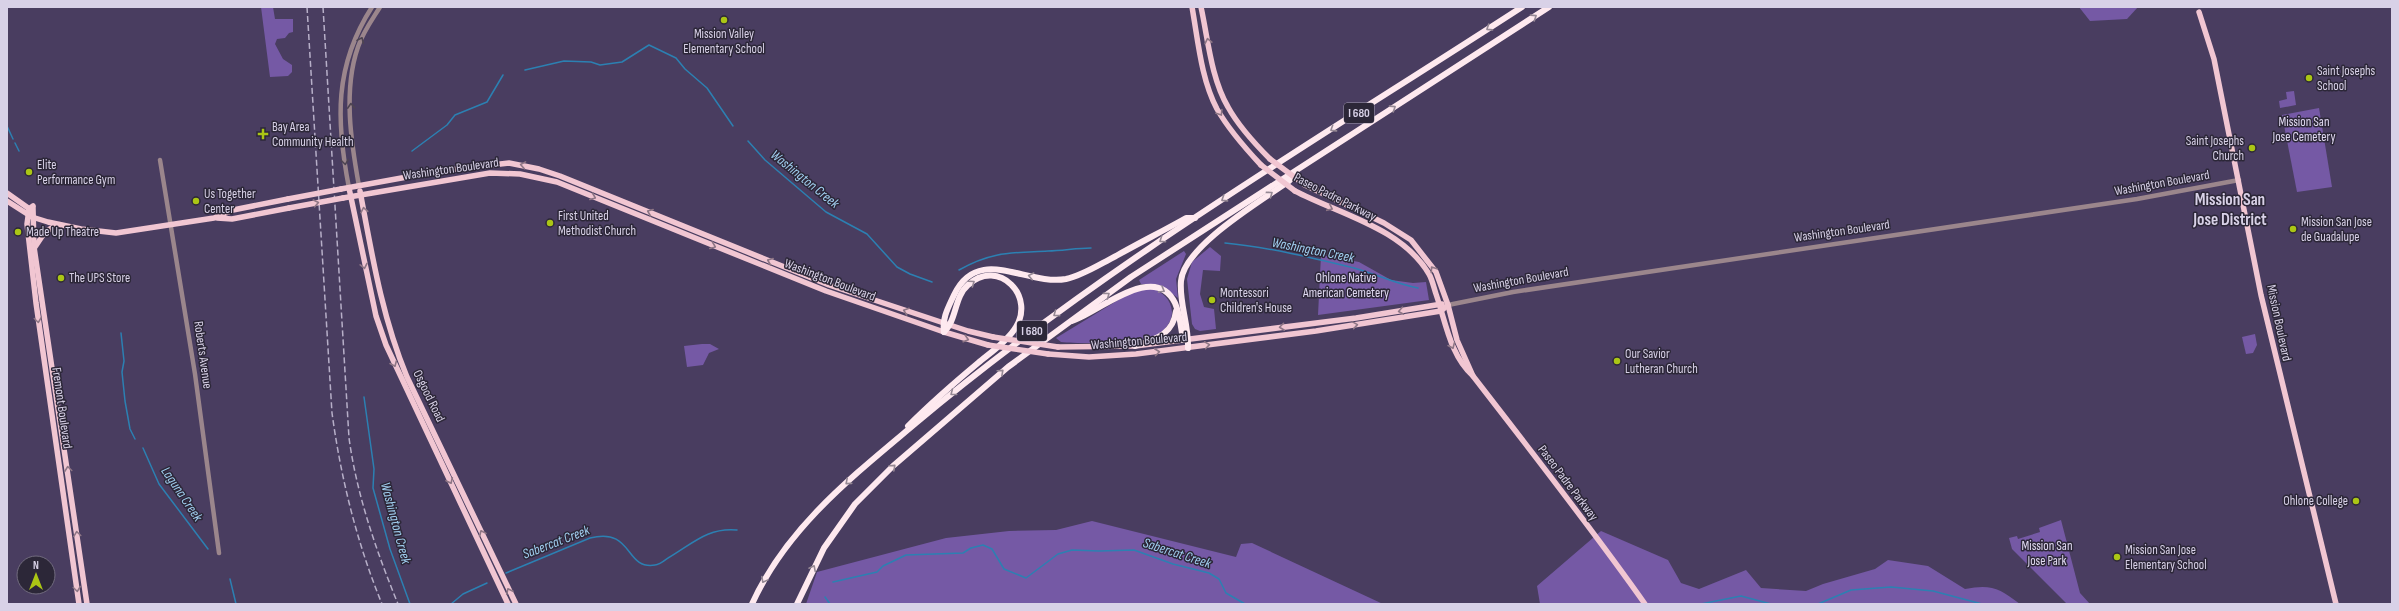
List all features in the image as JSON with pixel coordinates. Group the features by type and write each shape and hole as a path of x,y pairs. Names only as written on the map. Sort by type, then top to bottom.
{"highway":[{"name":"I 680","path":"752,604 769,571 787,544 810,517 878,456 944,400 1035,329 1195,218 1522,7"},
{"name":"I 680","path":"797,604 824,548 855,504 874,484 1008,366 1131,277 1301,166 1550,7"},
{"path":"1186,339 1181,281 1186,264 1215,234 1289,181 1301,166"},
{"path":"944,332 943,323 957,289 967,276 974,272 990,269 1037,278 1067,278 1097,266 1186,218 1195,218"},
{"path":"878,456 926,408 1010,335 1021,313 1019,294 1011,284 999,277 983,277 975,280 962,292 951,326 944,332"},
{"path":"1063,325 1082,318 1143,286 1159,288 1166,292 1175,304 1188,348"},
{"path":"1135,346 1161,337 1167,332 1175,318 1175,304"}],"main road":[{"name":"Paseo Padre Parkway","path":"1192,7 1205,77 1217,108 1239,142 1261,165 1296,191 1378,230 1406,247 1429,274 1455,352 1464,368 1473,376 1623,571 1644,603"},
{"name":"Paseo Padre Parkway","path":"1201,7 1216,75 1227,106 1248,138 1270,160 1305,185 1384,223 1411,240 1436,272 1448,305 1457,340 1473,376"},
{"name":"Mission Boulevard","path":"2197,9 2208,31 2282,387 2336,604"},
{"name":"Washington Boulevard","path":"214,218 233,210 341,189 478,166 509,163 525,165 560,176 829,285 951,326 993,337 1058,347 1135,346 1361,317 1439,304 1448,305"},
{"name":"Washington Boulevard","path":"32,214 57,225 108,233 214,218 232,219 351,196 479,174 511,173 557,182 818,288 944,332 988,345 1048,354 1108,357 1188,348 1316,331 1441,311 1448,305"},
{"name":"Osgood Road","path":"359,186 377,279 393,343 516,604"},
{"name":"Osgood Road","path":"349,188 376,316 401,379 508,604"},
{"path":"7,193 32,214"},
{"path":"7,201 32,214"},
{"name":"Fremont Boulevard","path":"32,214 34,247 87,604"},
{"name":"Fremont Boulevard","path":"32,214 36,304 79,604"},
{"path":"34,247 45,232 57,225"},
{"path":"480,546 487,545"},
{"path":"495,577 501,574"}],"street":[{"path":"349,188 342,136 342,75 352,42 372,7"},
{"path":"359,186 354,154 351,77 359,45 380,7"},
{"name":"Roberts Avenue","path":"160,160 172,225 219,553"},
{"name":"Washington Boulevard","path":"1448,305 1513,292 2144,198 2239,180"}],"green space":[{"path":"261,7 273,7 275,19 293,19 293,32 289,33 285,38 277,39 275,44 283,59 292,65 292,72 288,76 270,77"},
{"path":"2079,7 2138,7 2127,19 2090,21"},
{"path":"2294,91 2296,105 2280,108 2279,101 2287,99 2286,92"},
{"name":"Mission San Jose Cemetery","path":"2319,108 2332,187 2297,192 2282,115"},
{"path":"1210,247 1221,256 1220,271 1203,270 1200,294 1204,307 1214,309 1216,329 1200,331 1195,329 1192,324 1187,279 1192,262"},
{"path":"1184,251 1186,254 1176,279 1178,298 1160,285 1141,284 1139,280"},
{"name":"Ohlone Native American Cemetery","path":"1321,255 1359,262 1391,280 1413,283 1426,282 1429,300 1318,315"},
{"path":"1152,288 1166,297 1170,303 1172,312 1171,319 1167,326 1155,336 1136,341 1095,343 1061,342 1056,338 1133,291"},
{"path":"2255,334 2257,345 2253,353 2246,354 2242,337"},
{"path":"710,344 719,349 709,353 703,365 687,367 684,346"},
{"name":"Mission San Jose Park","path":"2061,520 2080,593 2090,604 2067,604 2012,549 2009,538 2017,536 2018,539 2040,532 2039,528"},
{"path":"1092,521 1236,557 1241,544 1252,543 1383,604 806,604 817,572 946,538 1009,531 1056,530"},
{"path":"1601,531 1668,560 1681,583 1699,589 1746,570 1761,588 1806,591 1823,584 1875,569 1888,560 1928,566 1965,589 1988,587 2006,594 2020,604 1540,604 1537,586"}],"waterway":[{"name":"Washington Creek","path":"525,70 564,61 591,62 600,65 622,62 649,45 676,58 685,69 707,88 733,126"},
{"name":"Washington Creek","path":"412,151 447,125 455,115 487,102 503,75"},
{"name":"Laguna Creek","path":"7,126 13,139"},
{"name":"Washington Creek","path":"748,141 765,160 826,212 867,234 897,267 910,274 932,282"},
{"name":"Laguna Creek","path":"15,143 19,151"},
{"name":"Washington Creek","path":"1225,243 1274,250 1323,260 1418,288"},
{"name":"Washington Creek","path":"959,270 982,259 1002,254 1091,248"},
{"name":"Laguna Creek","path":"121,333 124,361 122,372 125,401 130,429 135,439"},
{"name":"Washington Creek","path":"364,397 374,469 373,488 390,549 410,604"},
{"name":"Laguna Creek","path":"143,448 159,484 208,549"},
{"name":"Sabercat Creek","path":"506,573 590,538 604,536 614,538 622,543 632,556 645,565 657,565 693,542 709,534 717,531 737,530"},
{"name":"Sabercat Creek","path":"833,582 877,572 883,566 906,555 963,553 971,548 983,545 992,549 1004,569 1026,578 1058,554 1072,550 1134,550 1173,564 1209,573 1219,579 1226,593 1245,604"},
{"name":"Laguna Creek","path":"230,579 236,604"},
{"name":"Sabercat Creek","path":"451,604 463,594 487,583"},
{"name":"Sabercat Creek","path":"1818,604 1851,590 1891,587 1933,591 1982,604"},
{"name":"Sabercat Creek","path":"1701,604 1741,596 1771,604"},
{"path":"825,597 830,604"}],"railway":[{"path":"307,7 332,413 340,462 351,510 365,558 382,604"},
{"path":"323,7 349,438 352,460 362,502 382,563 398,604"}],"place":[{"name":"Mission Valley Elementary School","path":"724,20"},
{"name":"Saint Josephs School","path":"2309,78"},
{"name":"Bay Area Community Health","path":"263,134"},
{"name":"Saint Josephs Church","path":"2252,148"},
{"name":"Elite Performance Gym","path":"29,172"},
{"name":"Us Together Center","path":"196,201"},
{"name":"First United Methodist Church","path":"550,223"},
{"name":"Mission San Jose de Guadalupe","path":"2293,229"},
{"name":"Made Up Theatre","path":"18,232"},
{"name":"The UPS Store","path":"61,278"},
{"name":"Montessori Children's House","path":"1212,300"},
{"name":"Our Savior Lutheran Church","path":"1617,361"},
{"name":"Ohlone College","path":"2356,501"},
{"name":"Mission San Jose Elementary School","path":"2117,557"}],"district":[{"name":"Mission San Jose District","path":"2230,210"}]}
